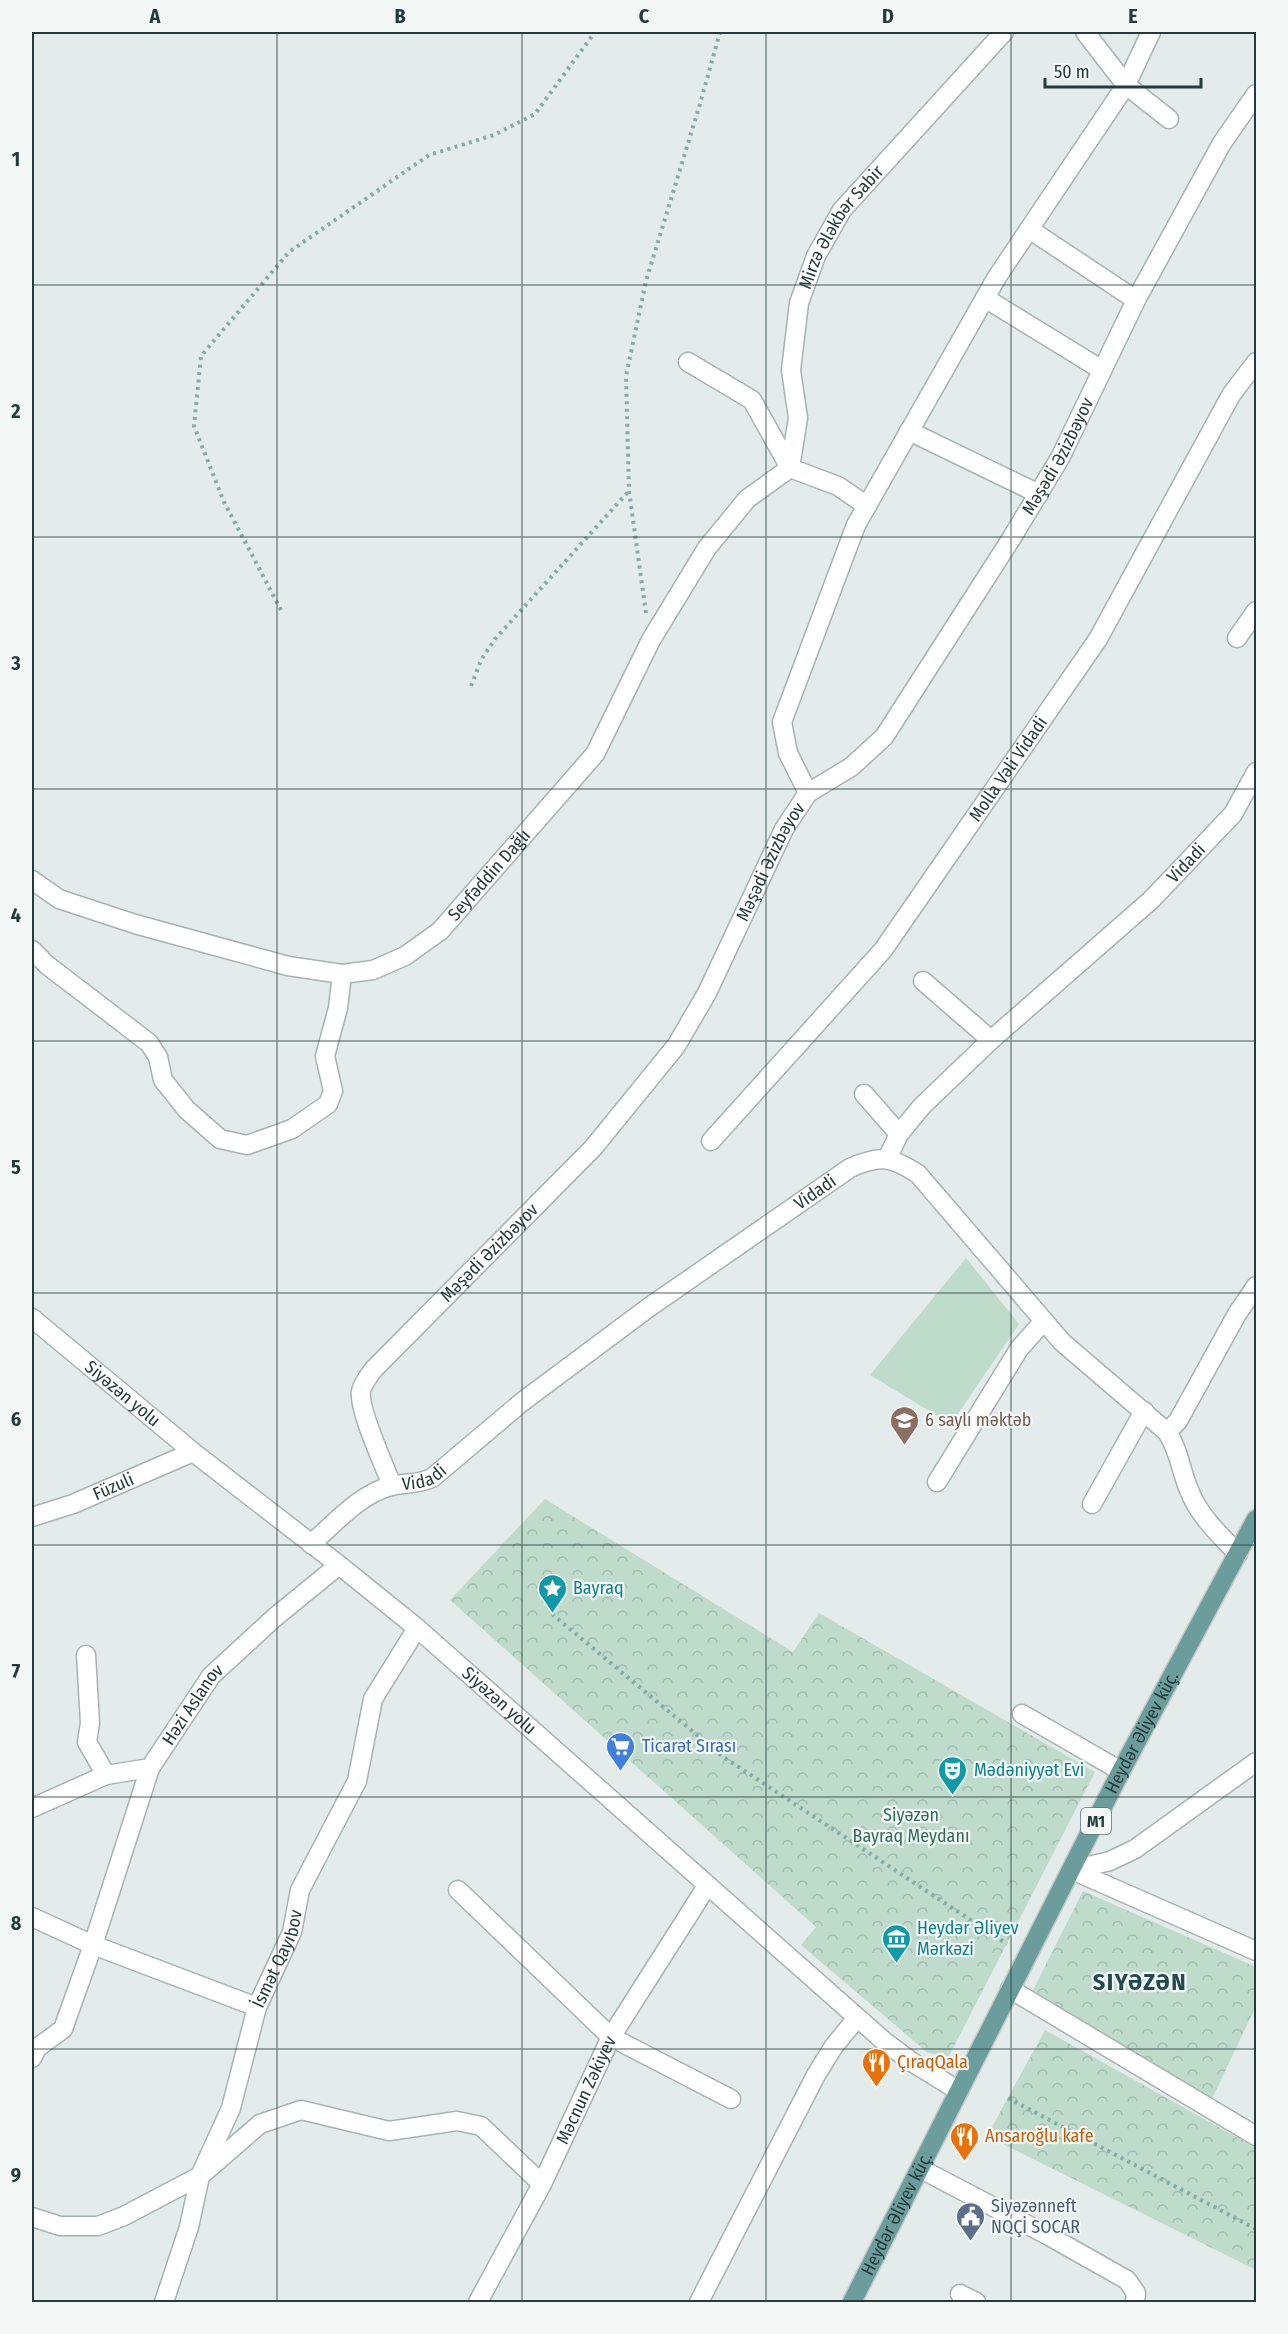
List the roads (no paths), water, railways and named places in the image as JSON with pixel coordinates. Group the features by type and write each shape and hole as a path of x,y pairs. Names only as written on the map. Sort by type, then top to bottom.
{"main road":[{"name":"Heydər Əliyev küç.","path":"852,2302 1121,1771 1257,1519"}],"street":[{"name":"Mirzə Ələkbər Sabir","path":"790,468 798,418 791,370 799,303 816,256 842,210 1004,32"},
{"path":"1085,32 1126,85 1169,119"},
{"path":"808,793 788,753 782,722 856,525 985,298 1126,85 1151,32"},
{"name":"Məşədi Əzizbəyov","path":"392,1486 364,1410 361,1391 366,1380 373,1370 593,1148 676,1046 707,993 784,829 808,793 851,767 884,737 1039,494 1060,459 1136,300 1222,143 1257,94"},
{"path":"1029,229 1136,300"},
{"path":"985,298 1102,370"},
{"path":"688,362 752,400 790,468 838,486 867,506"},
{"name":"Molla Vəli Vidadi","path":"711,1141 890,940 1098,639 1231,395 1257,362"},
{"path":"909,431 1039,494"},
{"name":"Seyfəddin Dağlı","path":"32,880 59,899 135,924 288,966 342,974 374,970 405,956 440,931 596,754 651,640 707,548 747,499 790,468"},
{"path":"1237,638 1257,611"},
{"name":"Vidadi","path":"311,1544 363,1499 392,1486 420,1483 432,1478 522,1402 658,1301 850,1168 871,1159 887,1159 900,1134 922,1106 992,1040 1151,900 1233,814 1257,772"},
{"path":"32,950 47,965 149,1043 158,1058 163,1080 187,1110 220,1139 247,1145 292,1129 328,1104 333,1090 325,1056 338,1008 342,974"},
{"path":"923,981 992,1040"},
{"path":"864,1094 900,1134"},
{"path":"887,1159 902,1163 918,1174 1062,1342 1167,1432 1177,1446 1188,1488 1198,1509 1214,1530 1238,1554"},
{"path":"1167,1432 1178,1421 1237,1314 1257,1286"},
{"name":"Siyəzən yolu","path":"32,1318 193,1452 417,1628 857,2018 912,2062 959,2091"},
{"path":"937,1482 1019,1349 1043,1322"},
{"path":"1092,1504 1144,1411"},
{"name":"Füzuli","path":"32,1517 73,1504 193,1452"},
{"name":"Həzi Aslanov","path":"32,2058 37,2048 63,2029 93,1946 150,1768 212,1676 274,1618 339,1565"},
{"name":"İsmət Qayıbov","path":"164,2302 189,2227 200,2176 231,2108 257,2007 292,1932 300,1890 357,1781 373,1699 417,1628"},
{"path":"86,1655 90,1723 87,1742 106,1775"},
{"path":"1022,1714 1121,1771"},
{"path":"1072,1870 1110,1861 1135,1849 1257,1762"},
{"path":"32,1808 106,1775 150,1768"},
{"path":"1072,1870 1257,1951"},
{"name":"Məcnun Zəkiyev","path":"478,2302 542,2184 611,2037 707,1886"},
{"path":"458,1890 611,2037 731,2099"},
{"path":"32,1917 93,1946 257,2007"},
{"path":"1010,1989 1257,2136"},
{"path":"699,2302 816,2074 834,2046 857,2018"},
{"path":"32,2217 60,2226 98,2226 124,2216 200,2176 260,2124 301,2110 389,2131 457,2121 481,2126 542,2184"},
{"path":"921,2169 1127,2280 1136,2293 1135,2302"},
{"path":"960,2294 976,2302"}],"place":[{"name":"6 saylı məktəb","path":"904,1446"},
{"name":"Bayraq","path":"552,1614"},
{"name":"Ticarət Sırası","path":"621,1772"},
{"name":"Mədəniyyət Evi","path":"953,1796"},
{"name":"Heydər Əliyev Mərkəzi","path":"896,1964"},
{"name":"ÇıraqQala","path":"876,2088"},
{"name":"Ansaroğlu kafe","path":"964,2162"},
{"name":"Siyəzənneft NQÇİ SOCAR","path":"970,2242"}],"district":[{"name":"SIYƏZƏN","path":"1140,1982"}],"park label":[{"name":"Siyəzən Bayraq Meydanı","path":"911,1825"}]}
